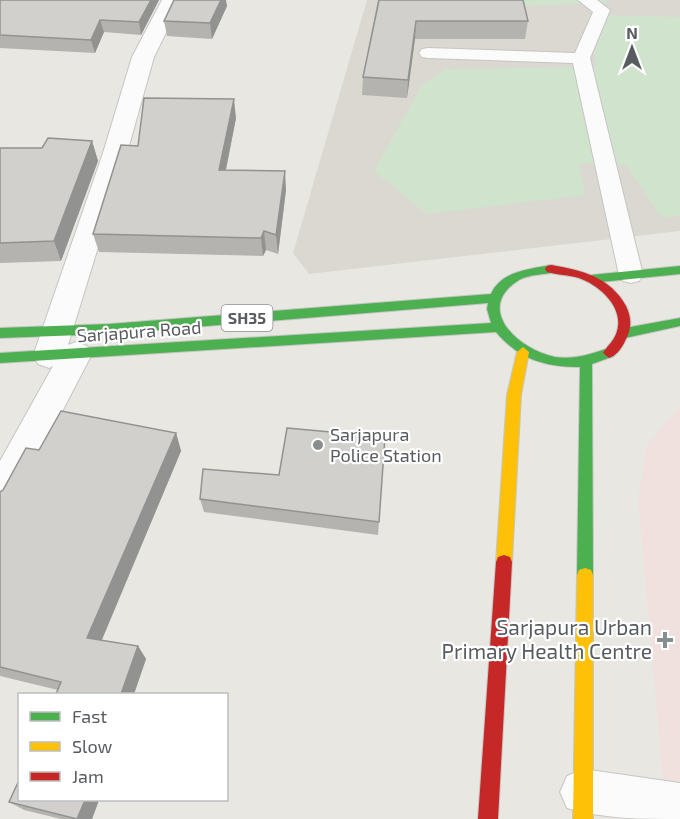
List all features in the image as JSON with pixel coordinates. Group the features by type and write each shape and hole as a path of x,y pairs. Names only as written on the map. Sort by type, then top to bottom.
{"main road":[{"path":"551,269 572,272 591,279 608,290 619,303 626,318 625,333 618,347 604,357 586,363 553,363 522,352 507,340 496,327 492,312 494,298 501,285 514,276 551,269"},
{"path":"591,279 680,270"},
{"name":"Sarjapura Road","path":"0,333 61,347 110,329 494,298"},
{"path":"625,333 680,322"},
{"name":"Sarjapura Road","path":"0,358 61,347 496,327"},
{"path":"488,819 513,395 522,352"},
{"path":"583,806 586,363"}],"street":[{"path":"0,495 61,347 143,57 172,0"},
{"path":"583,806 680,806"}],"lane":[{"path":"586,0 603,10 581,58 631,275"},
{"path":"428,53 581,58"}],"shaded area":[{"path":"367,0 680,0 680,231 309,274 293,253"},
{"name":"Sarjapura Urban Primary Health Centre","path":"680,407 680,784 663,782 638,498 647,445"}],"green space":[{"path":"460,0 606,0 609,3 462,8"},
{"path":"587,15 680,17 680,215 662,218 626,165 579,163 585,195 427,214 374,171 422,85 446,69 597,67"}],"building":[{"path":"0,0 151,0 139,22 100,20 91,40 0,35"},
{"path":"174,0 221,0 210,23 164,21"},
{"path":"379,0 523,0 528,21 416,21 408,80 363,77"},
{"path":"144,98 234,99 219,170 285,171 276,235 264,231 261,238 93,234 121,145 138,146"},
{"path":"48,138 92,141 54,241 0,243 0,148 42,148"},
{"path":"61,411 176,433 87,638 138,646 121,693 56,693 61,682 0,667 0,492 26,448 39,450"},
{"path":"287,428 385,437 379,522 200,499 203,469 279,475"},
{"path":"18,782 18,801 85,801 77,819 9,802"}],"traffic: fast":[{"path":"551,269 515,277 498,292 493,309 498,326 512,342 532,355 556,362 583,362 609,353"},
{"path":"591,279 680,270"},
{"path":"0,333 109,329 494,298"},
{"path":"625,333 680,322"},
{"path":"0,358 496,327"},
{"path":"585,575 586,363"}],"traffic: slow":[{"path":"504,562 514,395 523,352"},
{"path":"583,819 585,575"}],"traffic: jam":[{"path":"551,269 587,277 599,283 617,300 622,310 623,332 618,343 609,353"},
{"path":"488,819 504,562"}],"place":[{"name":"Sarjapura Police Station","path":"318,445"},
{"name":"Sarjapura Urban Primary Health Centre","path":"665,640"}]}
